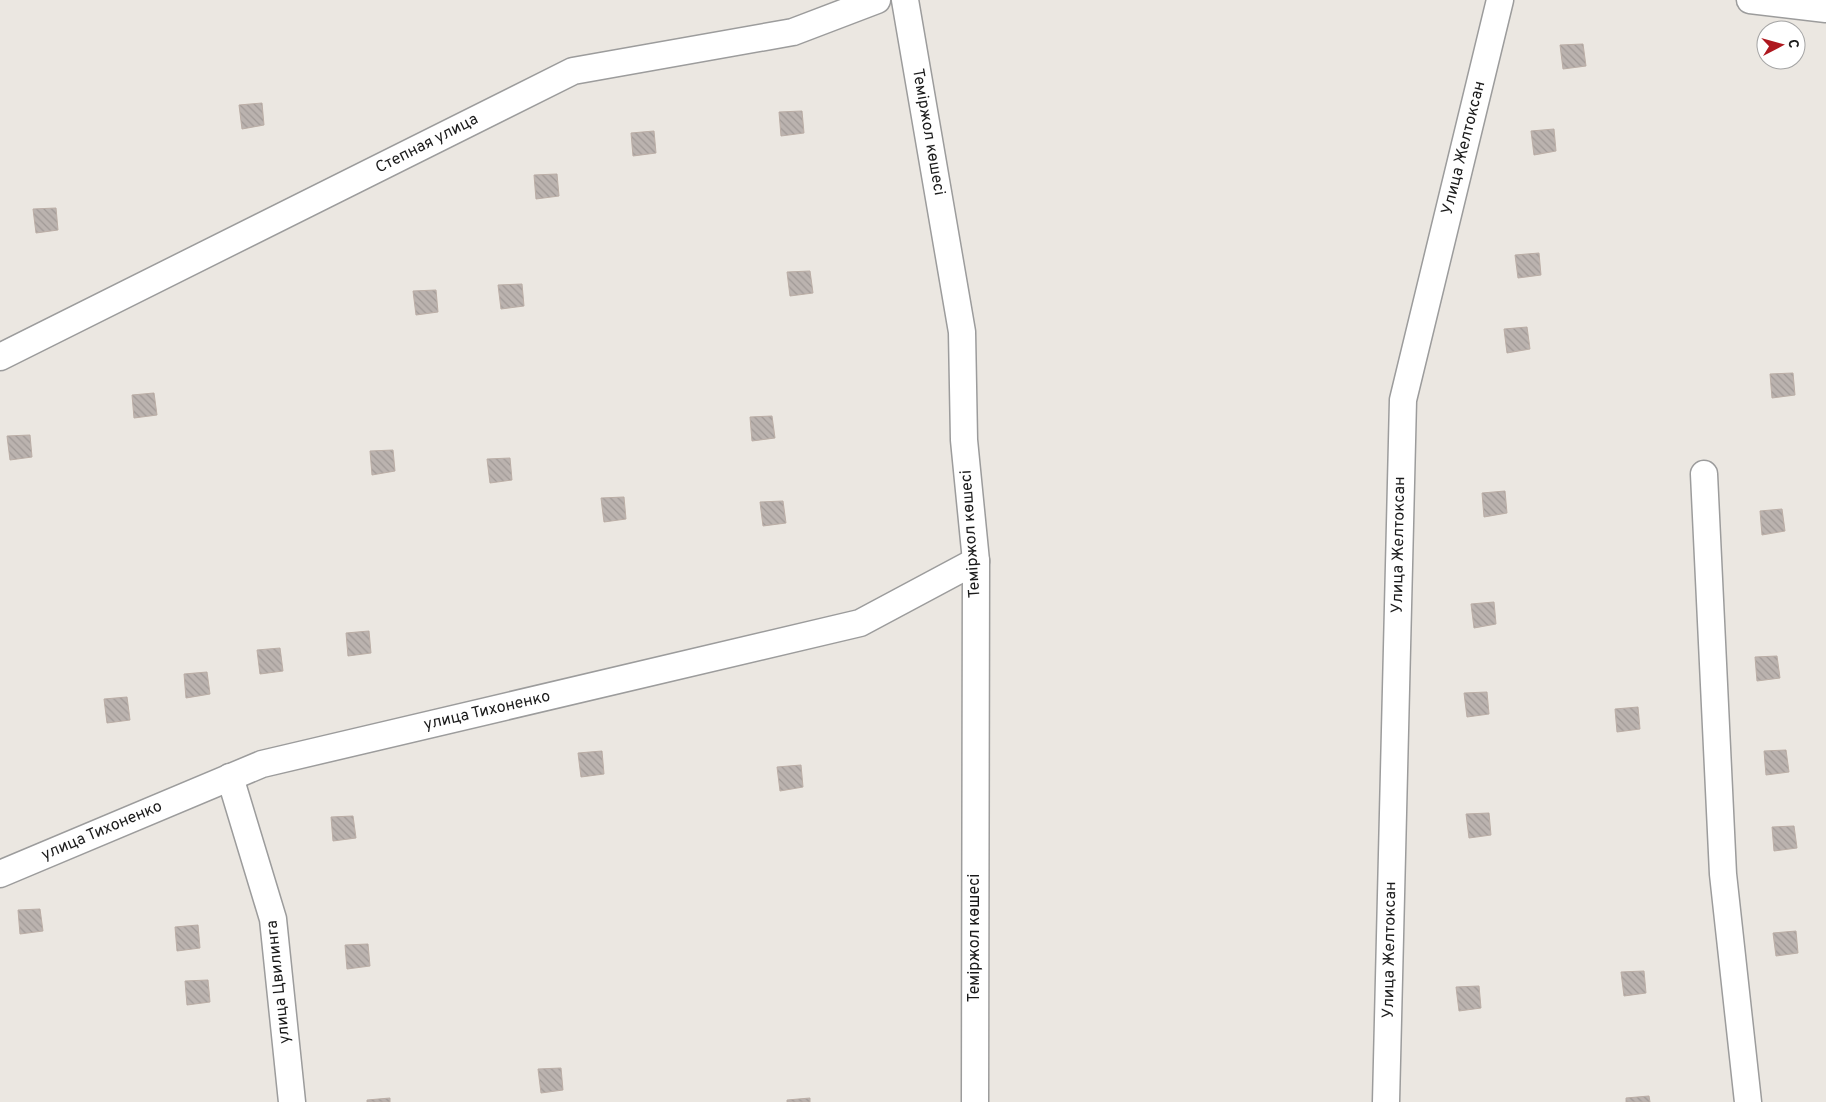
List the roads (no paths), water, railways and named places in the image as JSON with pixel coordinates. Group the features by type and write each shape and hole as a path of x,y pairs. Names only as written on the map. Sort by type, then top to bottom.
{"street":[{"name":"Степная улица","path":"0,357 573,71 793,32 877,0"},
{"name":"Теміржол көшесі","path":"905,0 962,332 964,440 976,561 975,1102"},
{"name":"Улица Желтоксан","path":"1386,1102 1403,400 1500,0"},
{"path":"1750,0 1826,9"},
{"path":"1704,474 1723,874 1748,1102"},
{"name":"улица Тихоненко","path":"0,874 262,764 860,623 976,561"},
{"name":"улица Цвилинга","path":"230,777 273,920 292,1102"}]}
